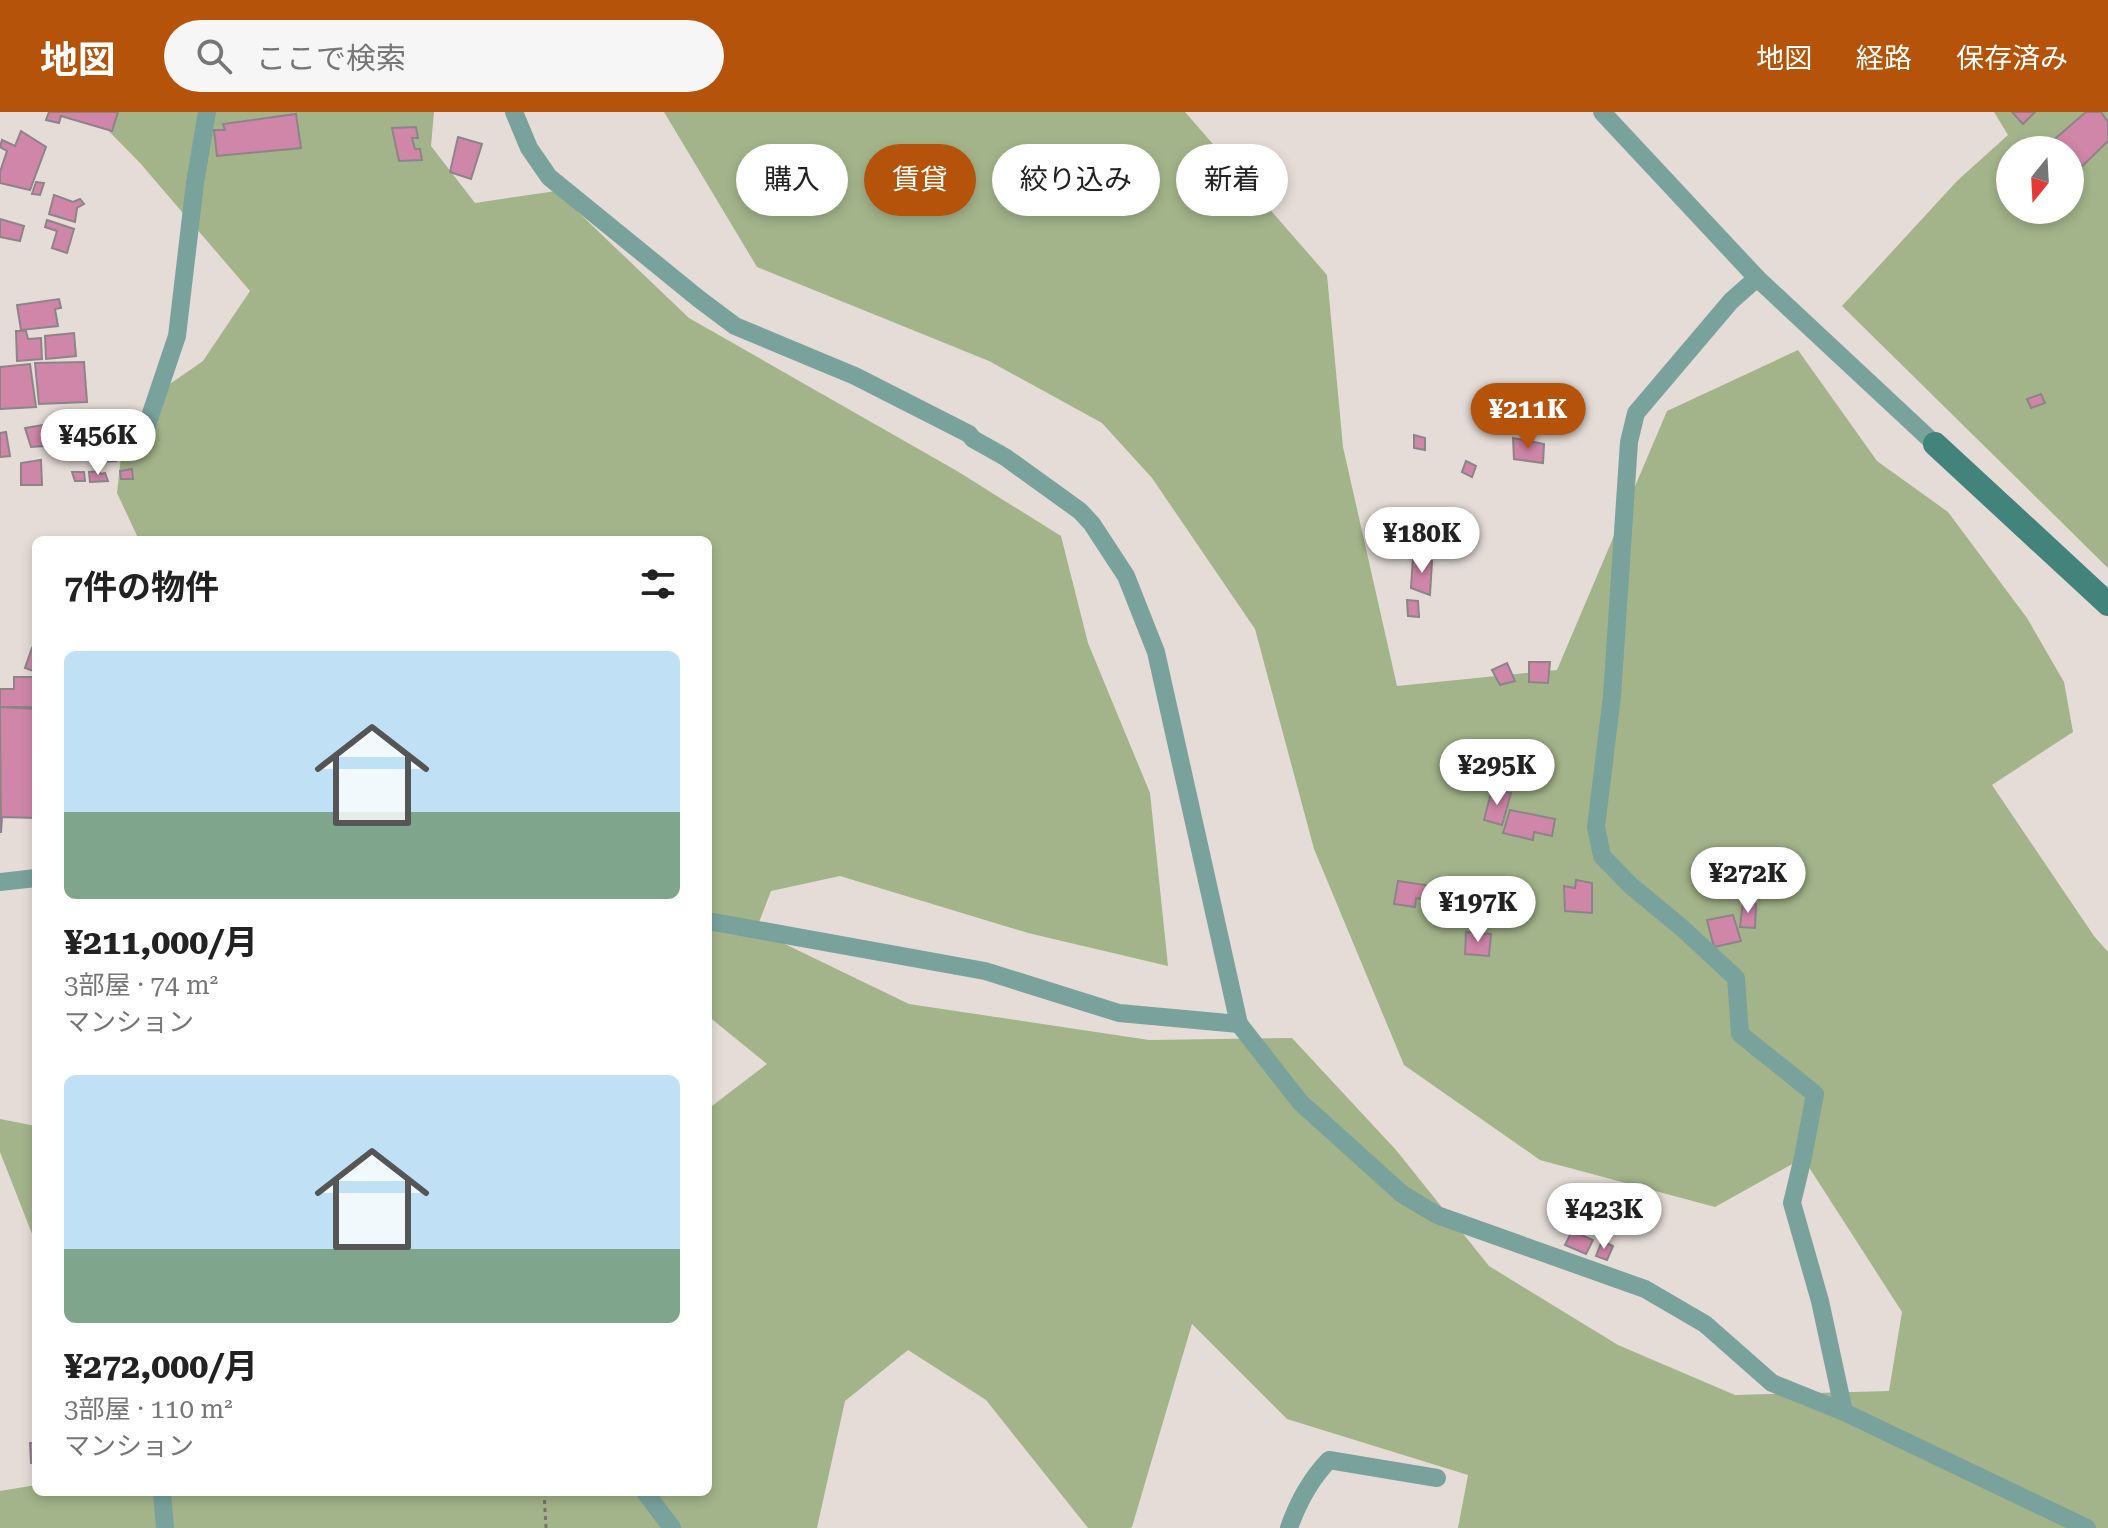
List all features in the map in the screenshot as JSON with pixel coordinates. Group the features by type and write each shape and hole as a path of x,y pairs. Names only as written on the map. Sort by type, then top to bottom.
{"street":[{"path":"146,428 177,336 195,183 207,112"},
{"path":"514,112 529,148 549,177 735,326 855,376 969,434 1080,511 1092,524 1126,576 1156,652 1239,1024 1300,1102 1402,1194 1437,1215 1645,1289 1705,1324 1772,1383 1844,1412 2087,1528"},
{"path":"1602,112 1757,278 2108,604"},
{"path":"1757,278 1731,301 1636,413 1629,442 1612,696 1596,827 1602,856 1630,885 1736,978 1740,1034 1815,1094 1792,1203 1820,1301 1844,1412"},
{"path":"0,882 32,878"},
{"path":"712,922 985,971 1119,1013 1239,1024"},
{"path":"1289,1528 1312,1477 1329,1460 1437,1478"},
{"path":"162,1496 165,1528"},
{"path":"648,1496 672,1528"}],"path":[{"path":"544,1496 546,1528"}],"green space":[{"path":"90,112 434,112 431,146 475,203 556,191 689,318 957,471 1061,536 1088,643 1150,793 1168,966 1028,933 840,876 771,891 756,930 909,1004 1149,1040 1292,1038 1396,1150 1489,1266 1618,1345 1735,1395 1889,1391 1902,1312 1803,1158 1715,1207 1540,1160 1404,1065 1314,849 1255,629 1152,478 1102,423 989,361 757,267 664,112 1185,112 1213,144 1176,144 1176,216 1276,216 1327,275 1343,447 1397,686 1557,670 1667,411 1798,350 1877,461 1948,512 2027,618 2064,682 2073,732 1992,785 2108,952 2108,1528 1458,1528 1468,1475 1287,1419 1192,1324 1130,1528 1088,1528 986,1400 908,1350 845,1401 817,1528 0,1528 0,1491 32,1486 32,1496 712,1496 712,1106 767,1064 712,1019 712,536 137,536 117,493 122,447 154,395 203,361 250,291 140,163"},
{"path":"1994,112 2108,112 2108,568 1842,306 1957,181 1996,146 1996,224 2084,224 2084,136 2007,136"},
{"path":"0,1119 32,1125 32,1234 0,1152"}],"building":[{"path":"49,112 118,112 112,131 61,116 59,123 46,120"},
{"path":"2012,112 2035,112 2023,124"},
{"path":"2086,112 2101,112 2108,122 2108,141 2084,164 2084,136 2058,136"},
{"path":"296,114 301,148 217,156 214,130 225,130 223,124"},
{"path":"416,127 418,138 412,138 415,149 420,149 422,160 399,161 392,128"},
{"path":"21,131 46,147 30,190 0,183 7,151 0,147 2,140 15,146"},
{"path":"458,137 482,144 471,179 450,172"},
{"path":"36,182 44,183 40,195 32,194"},
{"path":"54,195 73,202 80,199 84,204 77,208 75,222 49,214"},
{"path":"0,219 24,226 20,241 0,237"},
{"path":"47,220 74,229 67,253 52,248 57,231 45,227"},
{"path":"59,299 61,308 55,309 58,326 21,330 17,305"},
{"path":"16,331 26,331 28,339 41,338 42,359 17,361"},
{"path":"74,333 76,356 46,359 45,336"},
{"path":"84,362 87,402 39,404 35,363"},
{"path":"30,364 36,407 0,409 0,367"},
{"path":"2041,394 2045,403 2031,408 2027,399"},
{"path":"1509,402 1522,408 1518,418 1506,415"},
{"path":"90,412 95,437 71,442 65,416"},
{"path":"55,423 59,445 31,447 25,428"},
{"path":"6,432 10,456 0,457 0,433"},
{"path":"1414,435 1425,438 1425,450 1414,448"},
{"path":"1513,438 1544,444 1543,463 1514,459"},
{"path":"115,452 116,461 100,462 100,455"},
{"path":"41,460 42,485 21,485 21,463"},
{"path":"1466,461 1476,466 1472,477 1462,472"},
{"path":"132,469 133,479 121,479 120,471"},
{"path":"72,472 84,472 85,481 75,481"},
{"path":"89,472 105,473 108,481 90,482"},
{"path":"1416,515 1438,520 1433,557 1413,553"},
{"path":"1413,557 1432,561 1430,595 1411,588"},
{"path":"1407,600 1418,601 1419,617 1408,616"},
{"path":"32,648 32,671 25,668"},
{"path":"1529,662 1550,662 1548,683 1529,682"},
{"path":"1507,663 1515,681 1500,685 1492,670"},
{"path":"14,677 32,677 32,707 0,707 0,689 14,689"},
{"path":"0,707 32,709 32,818 2,817 1,833"},
{"path":"1492,789 1511,793 1502,825 1484,820"},
{"path":"1510,810 1555,819 1552,836 1534,832 1533,840 1503,833"},
{"path":"1576,880 1592,883 1592,913 1565,911 1564,886 1575,888"},
{"path":"1398,881 1432,886 1431,901 1416,898 1415,907 1394,904"},
{"path":"1743,901 1756,904 1755,928 1740,927"},
{"path":"1733,915 1741,941 1714,947 1707,920"},
{"path":"1466,932 1491,934 1489,956 1465,954"},
{"path":"1572,1231 1593,1240 1586,1254 1565,1245"},
{"path":"1602,1241 1613,1246 1607,1260 1596,1256"}]}
